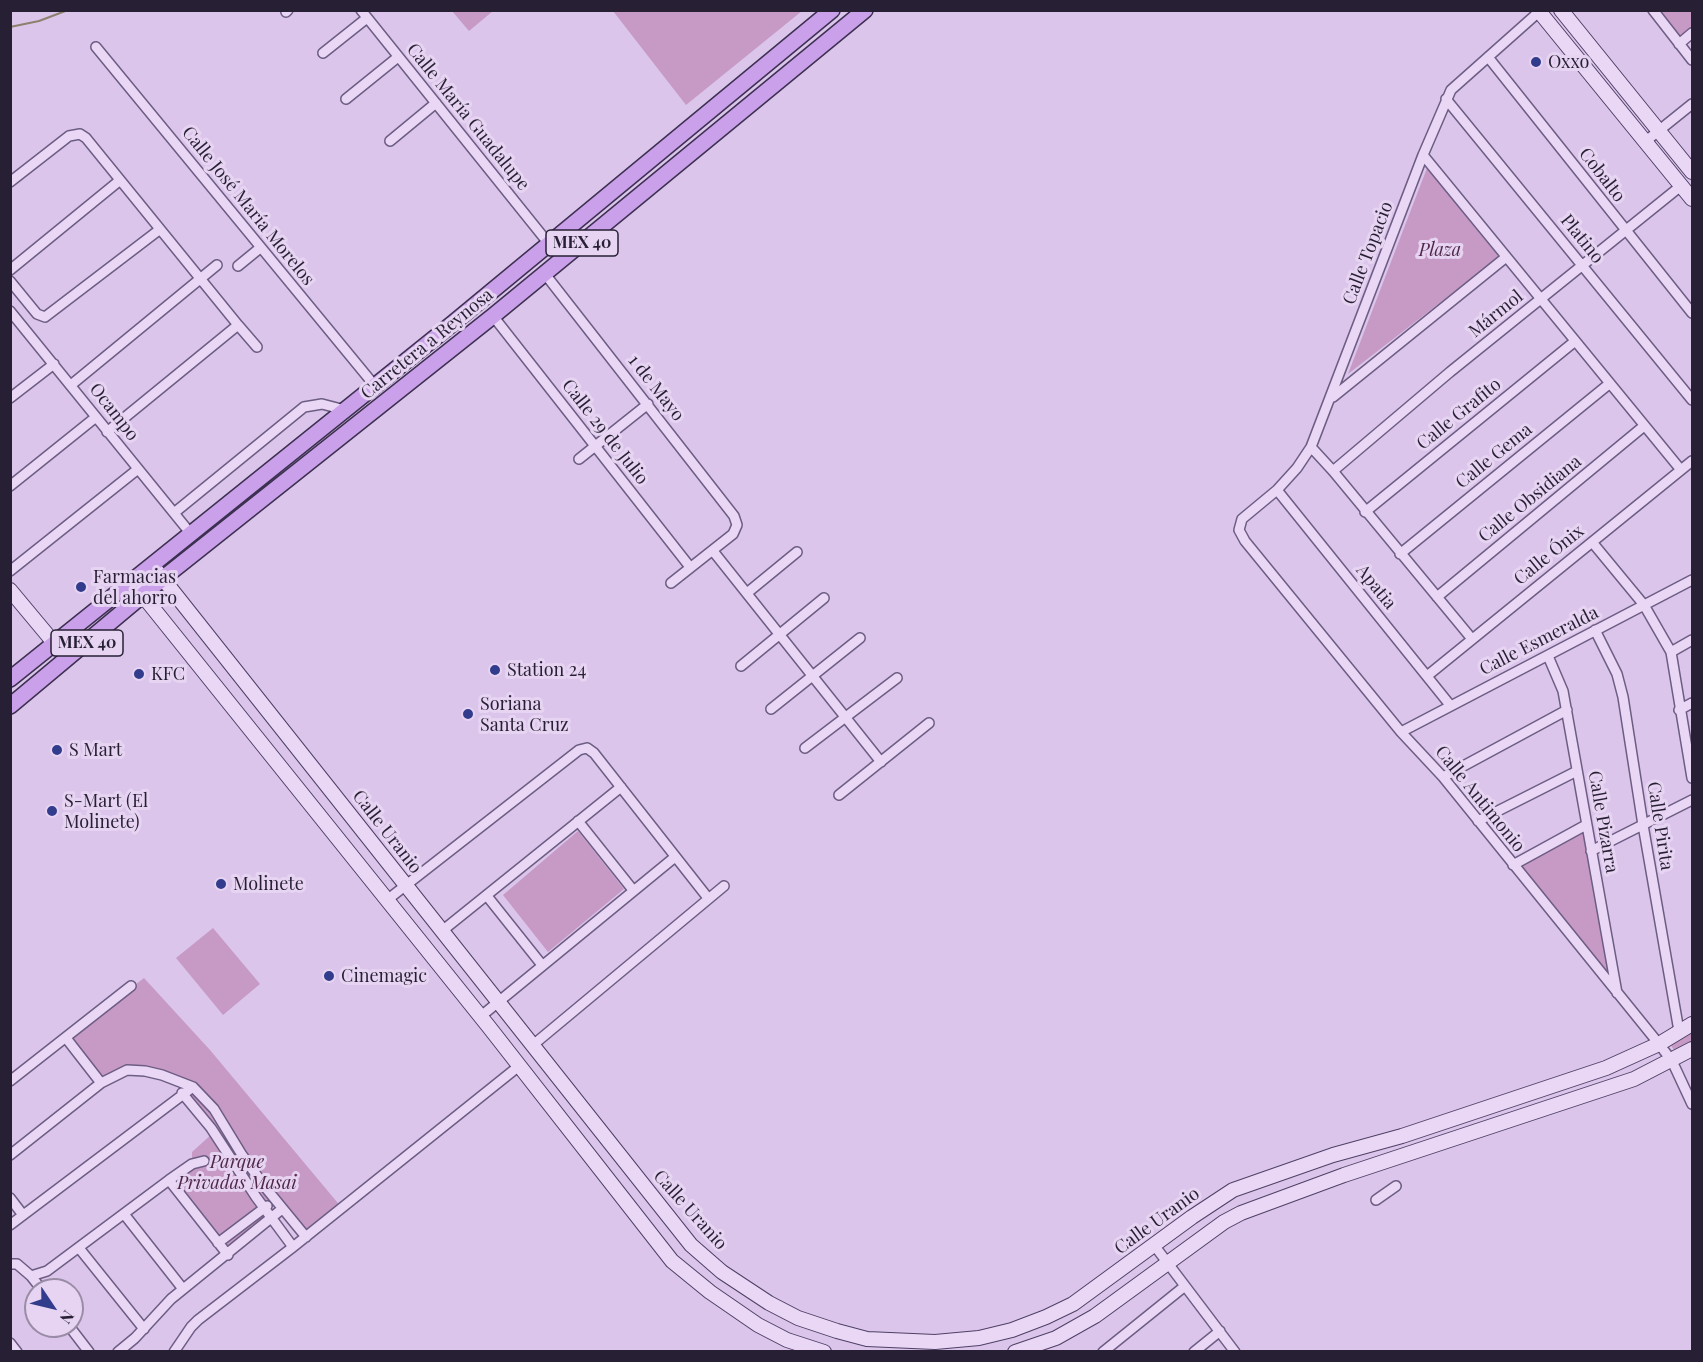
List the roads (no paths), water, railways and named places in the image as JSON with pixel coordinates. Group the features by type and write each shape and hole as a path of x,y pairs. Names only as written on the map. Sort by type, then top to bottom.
{"main road":[{"name":"Carretera a Reynosa","path":"10,679 452,324 832,10"},
{"name":"Carretera a Reynosa","path":"10,705 162,579 494,316 866,10"},
{"path":"545,274 543,265 546,255 583,216"},
{"path":"507,305 514,285 536,255"},
{"path":"452,324 472,315 476,319 476,330"},
{"path":"255,506 258,486 281,460"},
{"path":"10,705 21,687 46,662 55,644 71,642 109,624"}],"street":[{"path":"1561,10 1692,172"},
{"path":"1653,10 1692,60"},
{"path":"1539,11 1692,199"},
{"name":"Calle Topacio","path":"1242,519 1277,490 1297,468 1311,447 1423,155 1451,90 1539,11"},
{"path":"323,53 364,14"},
{"name":"Calle María Guadalupe","path":"364,14 549,244"},
{"path":"1679,44 1692,33"},
{"name":"Calle José María Morelos","path":"96,47 375,386"},
{"path":"346,99 398,57"},
{"name":"Cobalto","path":"1488,57 1692,313"},
{"name":"Platino","path":"1446,99 1582,265 1689,389 1692,400"},
{"path":"390,141 436,103"},
{"path":"1646,141 1692,104"},
{"path":"10,182 69,136 80,134 86,138 237,325 258,347"},
{"path":"1423,155 1505,258 1681,470"},
{"path":"10,270 119,181"},
{"name":"Mármol","path":"1333,471 1450,372 1682,185"},
{"path":"10,281 37,314 45,317 159,230"},
{"path":"238,266 260,248"},
{"path":"1331,398 1505,258"},
{"path":"71,385 217,265"},
{"name":"1 de Mayo","path":"545,274 734,516 737,525 733,534 713,550"},
{"name":"Ocampo","path":"11,313 191,534"},
{"name":"Calle 29 de Julio","path":"494,316 690,567"},
{"path":"107,432 237,325"},
{"name":"Calle Grafito","path":"1365,512 1574,342"},
{"path":"10,398 54,364"},
{"name":"Calle Gema","path":"1400,554 1609,384"},
{"path":"174,513 304,407 322,404 345,410"},
{"path":"579,459 648,404"},
{"path":"10,486 96,417"},
{"name":"Calle Obsidiana","path":"1437,597 1644,426"},
{"path":"1311,447 1472,639"},
{"name":"Calle Ónix","path":"1427,676 1692,461"},
{"path":"10,571 138,469"},
{"name":"Apatia","path":"1277,490 1450,705"},
{"name":"Calle Antimonio","path":"1242,519 1239,530 1245,541 1401,732 1443,777 1659,1044 1672,1061 1692,1104"},
{"path":"1592,542 1644,605 1671,652 1692,778"},
{"path":"671,583 713,550 881,762"},
{"path":"747,593 797,552"},
{"name":"Calle Uranio","path":"153,566 691,1245 722,1272 768,1303 798,1318 837,1331 867,1339 935,1342 979,1338 1012,1330 1073,1304 1214,1202 1252,1183 1606,1068 1659,1044 1692,1024"},
{"name":"Calle Esmeralda","path":"1401,732 1692,580"},
{"path":"132,582 672,1261 710,1292 758,1325 787,1340 824,1352"},
{"path":"10,590 55,644"},
{"path":"741,666 824,598"},
{"name":"Calle Pirita","path":"1595,630 1617,674 1623,697 1679,1032"},
{"path":"771,709 860,638"},
{"path":"1671,652 1692,640"},
{"name":"Calle Pizarra","path":"1548,656 1563,691 1567,710 1618,995"},
{"path":"806,748 897,678"},
{"path":"1679,710 1692,703"},
{"path":"1443,777 1567,710"},
{"path":"839,795 929,723"},
{"path":"387,900 579,750 587,748 594,753 708,898"},
{"path":"1478,820 1577,771"},
{"path":"442,931 621,787"},
{"path":"1592,851 1692,800"},
{"path":"578,821 633,890"},
{"path":"1513,865 1586,825"},
{"path":"480,1017 675,857"},
{"path":"533,1045 724,886"},
{"path":"488,896 542,965"},
{"path":"10,1081 131,986"},
{"path":"66,1038 101,1083"},
{"path":"1015,1352 1056,1338 1095,1316 1224,1222 1259,1205 1634,1079 1692,1049"},
{"path":"174,1352 190,1327 198,1320 306,1237 519,1066"},
{"path":"10,1155 101,1083 127,1070 146,1071 193,1087 214,1109 242,1155 274,1200 306,1237"},
{"path":"178,1082 183,1096 214,1133 292,1247"},
{"path":"10,1225 193,1087"},
{"path":"214,1133 224,1125"},
{"path":"10,1264 17,1264 31,1276 47,1271 169,1180 192,1164 204,1161"},
{"path":"169,1180 228,1255"},
{"path":"1376,1200 1396,1186"},
{"path":"10,1198 23,1215"},
{"path":"218,1243 274,1200"},
{"path":"118,1352 183,1289 228,1255 282,1209"},
{"path":"124,1214 183,1289"},
{"path":"1154,1245 1235,1352"},
{"path":"79,1248 144,1329"},
{"path":"710,1292 722,1272"},
{"path":"1103,1352 1185,1286"},
{"path":"1194,1352 1220,1331"},
{"path":"78,1338 89,1352"},
{"path":"10,1343 17,1352"}],"waterway":[{"path":"10,27 39,21 68,10"}],"place":[{"name":"Oxxo","path":"1536,62"},
{"name":"Farmacias del ahorro","path":"81,587"},
{"name":"Station 24","path":"495,670"},
{"name":"KFC","path":"139,674"},
{"name":"Soriana Santa Cruz","path":"468,714"},
{"name":"S Mart","path":"57,750"},
{"name":"S-Mart (El Molinete)","path":"52,811"},
{"name":"Molinete","path":"221,884"},
{"name":"Cinemagic","path":"329,976"}],"park label":[{"name":"Plaza","path":"1440,250"},
{"name":"Parque Privadas Masai","path":"237,1172"}]}
